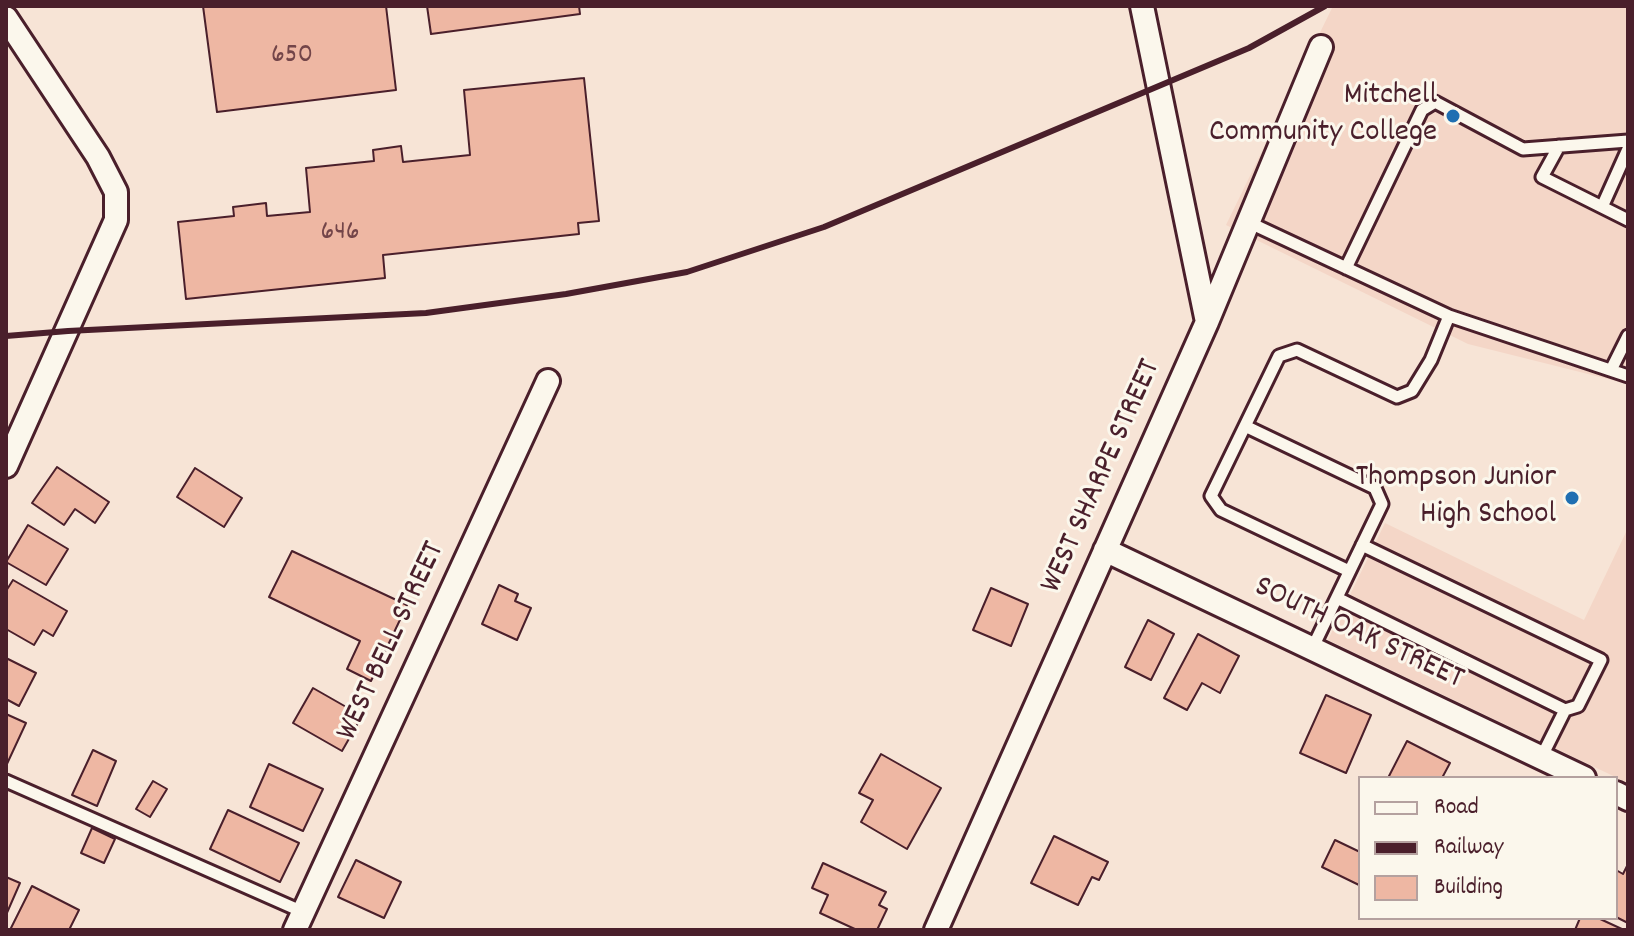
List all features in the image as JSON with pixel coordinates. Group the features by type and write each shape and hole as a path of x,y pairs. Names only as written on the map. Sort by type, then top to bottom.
{"street":[{"path":"1142,6 1207,322"},
{"path":"6,18 98,157 116,192 116,220 6,466"},
{"name":"WEST SHARPE STREET","path":"936,930 1207,322 1321,47"},
{"name":"WEST BELL STREET","path":"299,921 548,381"},
{"name":"SOUTH OAK STREET","path":"1105,550 1580,776"}],"lane":[{"path":"1346,268 1422,110 1435,102 1523,149 1628,141"},
{"path":"1559,146 1542,177 1628,220"},
{"path":"1602,207 1628,149"},
{"path":"1248,222 1449,316 1628,376"},
{"path":"1349,571 1221,510 1211,496 1279,356 1297,350 1397,397 1412,391 1431,360 1449,316"},
{"path":"1611,370 1628,336"},
{"path":"1245,426 1375,488 1382,504 1312,649"},
{"path":"1337,598 1565,710 1578,706 1601,660 1362,545"},
{"path":"1541,758 1565,710"},
{"path":"6,781 299,921"}],"shaded area":[{"name":"Mitchell Community College","path":"1335,6 1628,6 1628,384 1468,344 1226,225"},
{"path":"1385,523 1584,620 1628,528 1628,783 1618,776 1328,640"}],"building":[{"path":"203,6 386,6 396,90 217,112"},
{"path":"427,6 579,6 580,14 431,34"},
{"path":"584,78 599,221 578,223 579,234 383,255 385,278 186,299 178,222 234,216 233,207 266,203 267,216 310,212 306,168 374,161 373,150 401,146 403,162 470,155 464,90"},
{"path":"57,467 109,502 95,523 75,509 64,525 32,503"},
{"path":"195,468 242,498 224,527 177,497"},
{"path":"28,525 68,549 46,585 6,562"},
{"path":"292,551 407,605 371,681 347,669 360,641 269,597"},
{"path":"13,580 67,611 53,636 43,630 34,645 6,629 6,591"},
{"path":"499,585 518,594 515,601 531,608 517,640 482,624"},
{"path":"991,588 1028,604 1011,646 973,630"},
{"path":"1148,620 1174,634 1151,680 1125,667"},
{"path":"1198,634 1239,656 1220,693 1202,683 1187,710 1164,698"},
{"path":"6,658 36,673 19,706 6,699"},
{"path":"313,688 362,716 342,751 293,723"},
{"path":"1326,695 1371,715 1346,773 1300,753"},
{"path":"6,714 26,723 6,766"},
{"path":"1407,741 1450,763 1443,776 1389,776"},
{"path":"93,750 116,761 97,806 72,795"},
{"path":"881,754 941,788 907,849 861,822 873,800 859,793"},
{"path":"269,764 323,789 303,831 250,807"},
{"path":"153,781 167,789 150,817 136,809"},
{"path":"228,810 299,843 280,882 210,849"},
{"path":"92,828 115,839 104,863 81,853"},
{"path":"1054,836 1108,862 1099,880 1092,877 1078,905 1031,883"},
{"path":"1335,840 1358,851 1358,885 1322,867"},
{"path":"356,860 401,882 384,918 338,897"},
{"path":"823,863 886,892 879,905 887,909 877,930 857,930 820,913 828,895 812,888"},
{"path":"1628,864 1628,923 1618,918 1618,871 1623,874"},
{"path":"6,877 20,883 6,915"},
{"path":"32,886 79,910 69,930 10,930"},
{"path":"1579,920 1602,920 1624,930 1575,930"}],"railway":[{"path":"6,336 426,313 566,294 687,272 824,227 1249,48 1325,6"}],"place":[{"name":"Mitchell Community College","path":"1453,116"},
{"name":"Thompson Junior High School","path":"1572,498"}]}
